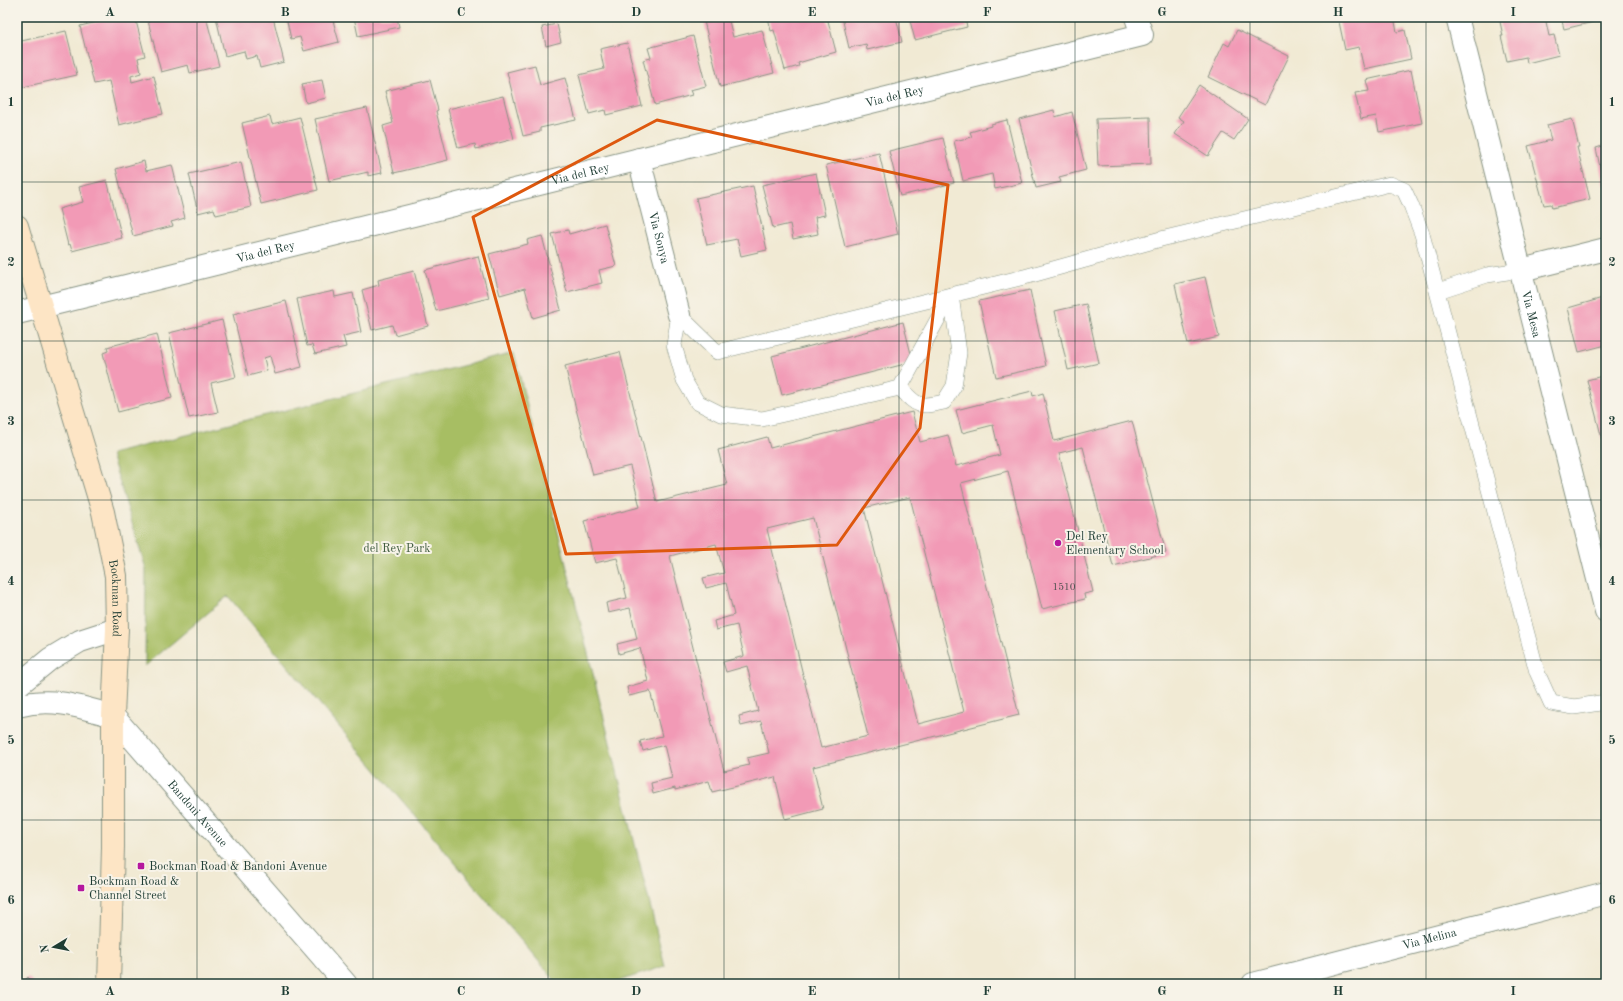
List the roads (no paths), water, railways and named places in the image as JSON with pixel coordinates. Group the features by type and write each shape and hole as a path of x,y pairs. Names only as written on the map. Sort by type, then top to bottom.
{"street":[{"name":"Via Mesa","path":"1457,17 1521,270 1601,566 1606,611"},
{"name":"Via del Rey","path":"17,313 639,159 1139,26"},
{"name":"Via Sonya","path":"639,159 679,315"},
{"name":"Bockman Road","path":"17,226 103,512 116,576 117,629 113,716 113,847 109,984"},
{"path":"1521,270 1606,249"},
{"path":"17,686 50,659 80,641 117,629"},
{"path":"17,706 33,702 54,702 84,707 113,716"},
{"name":"Bandoni Avenue","path":"113,716 346,984"},
{"name":"Via Melina","path":"1253,984 1606,893"}],"lane":[{"path":"679,315 717,352 1028,276 1161,239 1390,184 1404,190 1422,234 1537,672 1551,703 1574,708 1606,702"},
{"path":"1438,291 1487,274 1521,270"},
{"path":"679,315 674,345 684,380 697,402 721,414 762,418 900,388 951,295"},
{"path":"900,388 916,404 929,405 944,402 954,386 959,353 951,295"}],"place":[{"name":"Del Rey Elementary School","path":"1058,543"},
{"name":"Bockman Road & Bandoni Avenue","path":"141,866"},
{"name":"Bockman Road & Channel Street","path":"81,888"}],"park label":[{"name":"del Rey Park","path":"397,548"}]}
